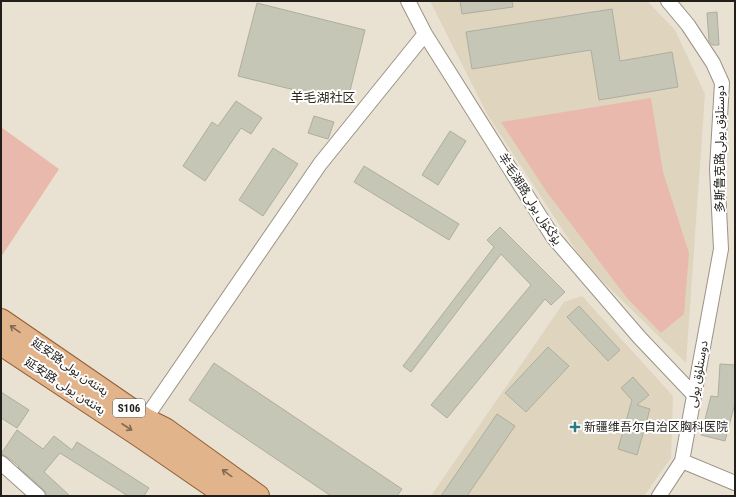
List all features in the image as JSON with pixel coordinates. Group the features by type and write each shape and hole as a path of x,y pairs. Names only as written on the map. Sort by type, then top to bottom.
{"main road":[{"name":"延安路يەنئەن يولى","path":"1,320 145,419 165,429 258,496"},
{"name":"延安路 يەنئەن يولى","path":"1,344 140,436 227,496"}],"street":[{"name":"羊毛湖路يۇڭكۆل يولى","path":"408,1 425,34 553,237 639,337 694,396"},
{"name":"多斯鲁克路دوستلۇق يولى","path":"668,1 688,24 713,63 722,83 717,169 721,249 705,335"},
{"path":"145,419 320,164 425,34"},
{"name":"دوستلۇق يولى","path":"682,461 705,335"},
{"path":"659,496 682,461 735,483"},
{"path":"1,463 38,496"}],"shaded area":[{"path":"430,1 647,1 675,30 705,94 686,363 585,264 487,114"},
{"path":"651,98 663,172 689,253 684,314 661,333 627,298 546,191 501,122"},
{"path":"1,127 59,169 1,257"},
{"name":"新疆维吾尔自治区胸科医院","path":"582,296 673,396 671,458 644,496 431,496 564,302"}],"building":[{"path":"460,1 512,1 513,7 462,14"},
{"path":"257,3 365,30 347,103 238,76"},
{"path":"612,9 620,61 672,52 678,87 599,100 591,50 472,69 466,32"},
{"path":"717,12 719,45 712,45 709,41 707,13"},
{"path":"236,101 262,118 251,134 241,128 205,181 183,166 212,122 218,126"},
{"path":"314,116 334,122 328,139 308,133"},
{"path":"450,131 466,141 438,185 422,175"},
{"path":"273,148 298,164 263,216 239,200"},
{"path":"364,166 459,224 449,240 354,182"},
{"path":"500,227 565,292 551,305 545,299 447,418 431,405 531,285 501,254 411,372 403,366 494,247 487,240"},
{"path":"579,306 620,350 608,361 567,317"},
{"path":"548,347 569,366 526,412 505,393"},
{"path":"214,363 402,489 397,496 331,496 189,400"},
{"path":"720,364 735,365 735,403 725,441 701,435 711,396 718,397"},
{"path":"633,377 649,395 637,405 650,409 637,455 618,449 632,400 621,388"},
{"path":"1,392 29,410 17,428 1,418"},
{"path":"497,414 515,426 467,496 441,496"},
{"path":"17,430 43,449 54,436 72,450 77,442 149,488 144,496 128,496 60,453 44,472 70,496 46,496 44,490 18,467 19,466 1,454"}],"place":[{"name":"新疆维吾尔自治区胸科医院","path":"575,427"}],"district":[{"name":"羊毛湖社区","path":"323,97"}]}
